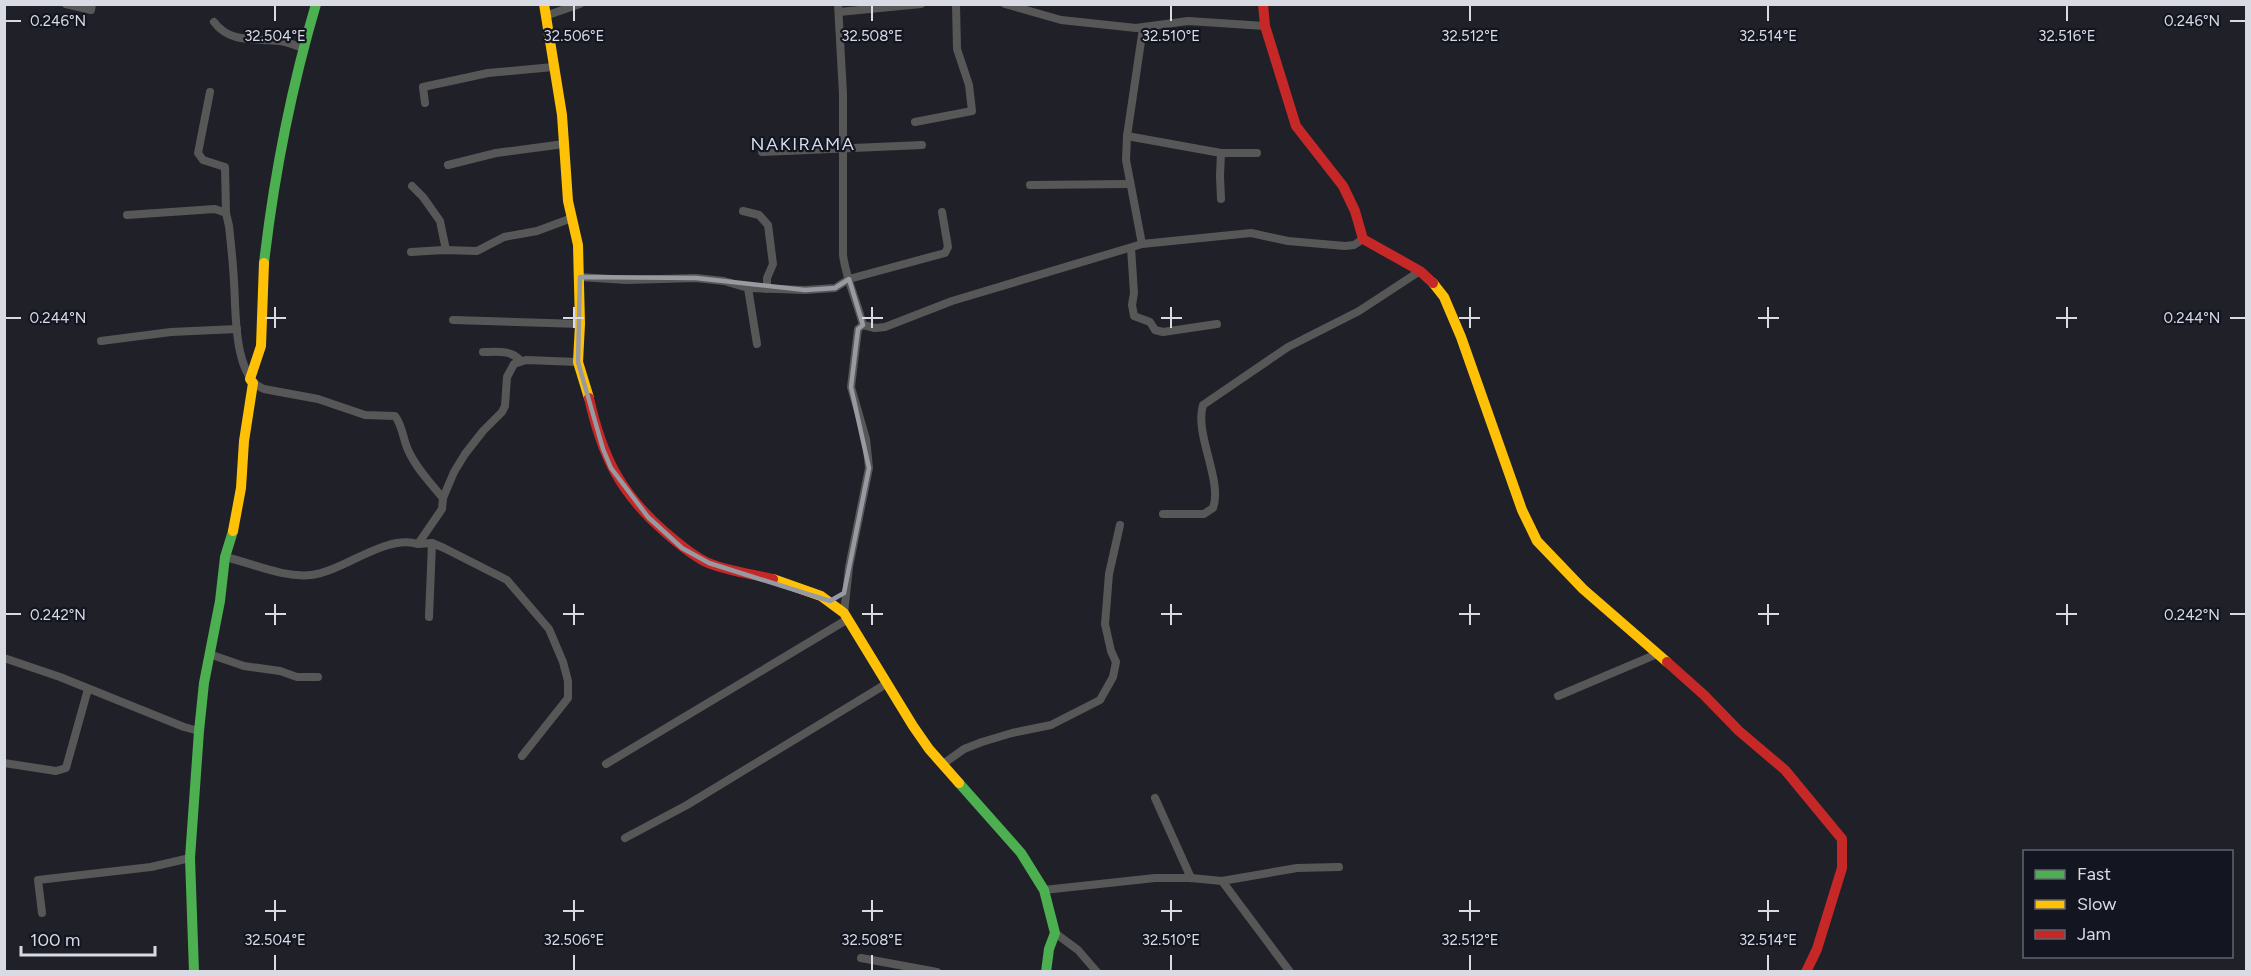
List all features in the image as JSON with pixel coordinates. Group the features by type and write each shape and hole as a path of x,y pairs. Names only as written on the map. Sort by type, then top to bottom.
{"street":[{"path":"66,4 91,10 92,4"},
{"path":"250,379 261,346 263,276 272,196 303,48 316,4"},
{"path":"580,4 544,10 562,115 568,201 578,245 580,277 578,362 588,392 596,430 611,468 632,499 682,548 709,563 781,581 830,601 846,616 913,726 1021,853 1044,890 1055,933 1049,949 1046,972"},
{"path":"863,325 845,271 843,255 843,94 838,8 921,4"},
{"path":"915,122 972,111 969,85 957,50 956,4"},
{"path":"1005,4 1061,20 1143,28 1188,21 1265,26"},
{"path":"1263,4 1265,26 1296,126 1344,186 1354,208 1363,239 1420,271 1432,281 1451,312 1522,510 1537,541 1583,589 1704,695 1738,731 1785,770 1810,797 1842,839 1842,868 1837,879 1835,896 1817,949 1806,972"},
{"path":"214,22 221,32 232,36 282,41 303,48"},
{"path":"1142,244 1126,160 1127,136 1143,28"},
{"path":"424,103 423,87 488,73 553,67"},
{"path":"195,972 190,858 199,731 209,654 220,602 225,556 237,516 244,441 253,383 240,352 237,329 226,213 225,167 203,160 198,153 210,92"},
{"path":"1127,136 1221,153 1257,153"},
{"path":"448,165 496,153 564,144"},
{"path":"762,152 922,145"},
{"path":"1221,153 1221,199"},
{"path":"1030,185 1130,184"},
{"path":"412,186 440,221 446,250"},
{"path":"127,215 215,209 226,213"},
{"path":"742,211 759,215 768,225 773,264 767,278 767,289"},
{"path":"580,277 627,280 696,278 724,281 748,288 805,290 835,288 849,279 945,252 948,247 942,212"},
{"path":"411,252 477,251 504,237 537,231 572,218"},
{"path":"863,325 875,328 885,327 952,301 1142,244 1251,233 1288,241 1345,246 1354,245 1363,239"},
{"path":"1131,248 1134,316 1150,322 1155,330 1163,332 1216,324"},
{"path":"1163,514 1204,514 1209,513 1213,508 1215,496 1201,410 1210,398 1288,347 1359,311 1420,271"},
{"path":"748,288 757,344"},
{"path":"453,320 580,324"},
{"path":"846,616 847,590 869,468 866,439 851,387 858,329 863,325"},
{"path":"101,341 171,332 237,329"},
{"path":"483,352 504,352 515,355 520,360"},
{"path":"417,544 438,517 454,472 465,454 502,412 505,406 507,377 514,364 520,360 578,362"},
{"path":"250,379 264,389 318,399 353,412 365,415 395,416 412,458 444,498"},
{"path":"943,764 964,749 996,737 1051,725 1100,700 1113,677 1116,662 1105,624 1109,574 1120,525"},
{"path":"225,556 287,574 302,576 327,570 387,546 411,542 432,543 507,580 549,629 568,681 568,698 522,756"},
{"path":"429,617 432,543"},
{"path":"830,601 847,590"},
{"path":"606,764 846,616"},
{"path":"209,654 244,666 280,671 297,677 318,677"},
{"path":"1558,696 1657,654"},
{"path":"4,658 199,731"},
{"path":"625,838 716,788 886,684"},
{"path":"4,763 56,771 66,768 88,688"},
{"path":"1155,798 1191,878"},
{"path":"42,914 38,880 151,867 190,858"},
{"path":"1044,890 1123,880 1191,878 1222,881 1297,868 1339,867"},
{"path":"1222,881 1290,972"},
{"path":"1055,933 1078,950 1097,972"},
{"path":"861,958 937,972"}],"highlighted area":[{"path":"580,277 696,278 805,290 835,288 849,279 863,325 858,329 851,387 869,468 844,593 830,601 709,563 682,548 648,517 611,468 603,449 578,362"}],"traffic: fast":[{"path":"264,263 284,133 316,4"},
{"path":"194,972 190,858 199,731 204,683 220,601 225,557 233,531"},
{"path":"959,783 1021,853 1044,890 1055,933 1049,949 1046,972"}],"traffic: slow":[{"path":"544,4 562,115 568,201 578,245 580,324 578,362 589,398"},
{"path":"233,531 241,488 244,441 253,383 250,379 261,346 264,263"},
{"path":"1433,283 1444,297 1461,337 1522,510 1537,541 1583,589 1667,662"},
{"path":"773,579 821,596 844,613 913,726 929,749 959,783"}],"traffic: jam":[{"path":"1263,4 1265,26 1296,126 1343,186 1355,211 1363,239 1420,271 1433,283"},
{"path":"589,398 600,438 615,472 636,503 649,517 684,548 706,562 730,570 773,579"},
{"path":"1667,662 1739,731 1785,770 1842,839 1842,868 1817,949 1806,972"}],"district":[{"name":"NAKIRAMA","path":"803,144"}]}
